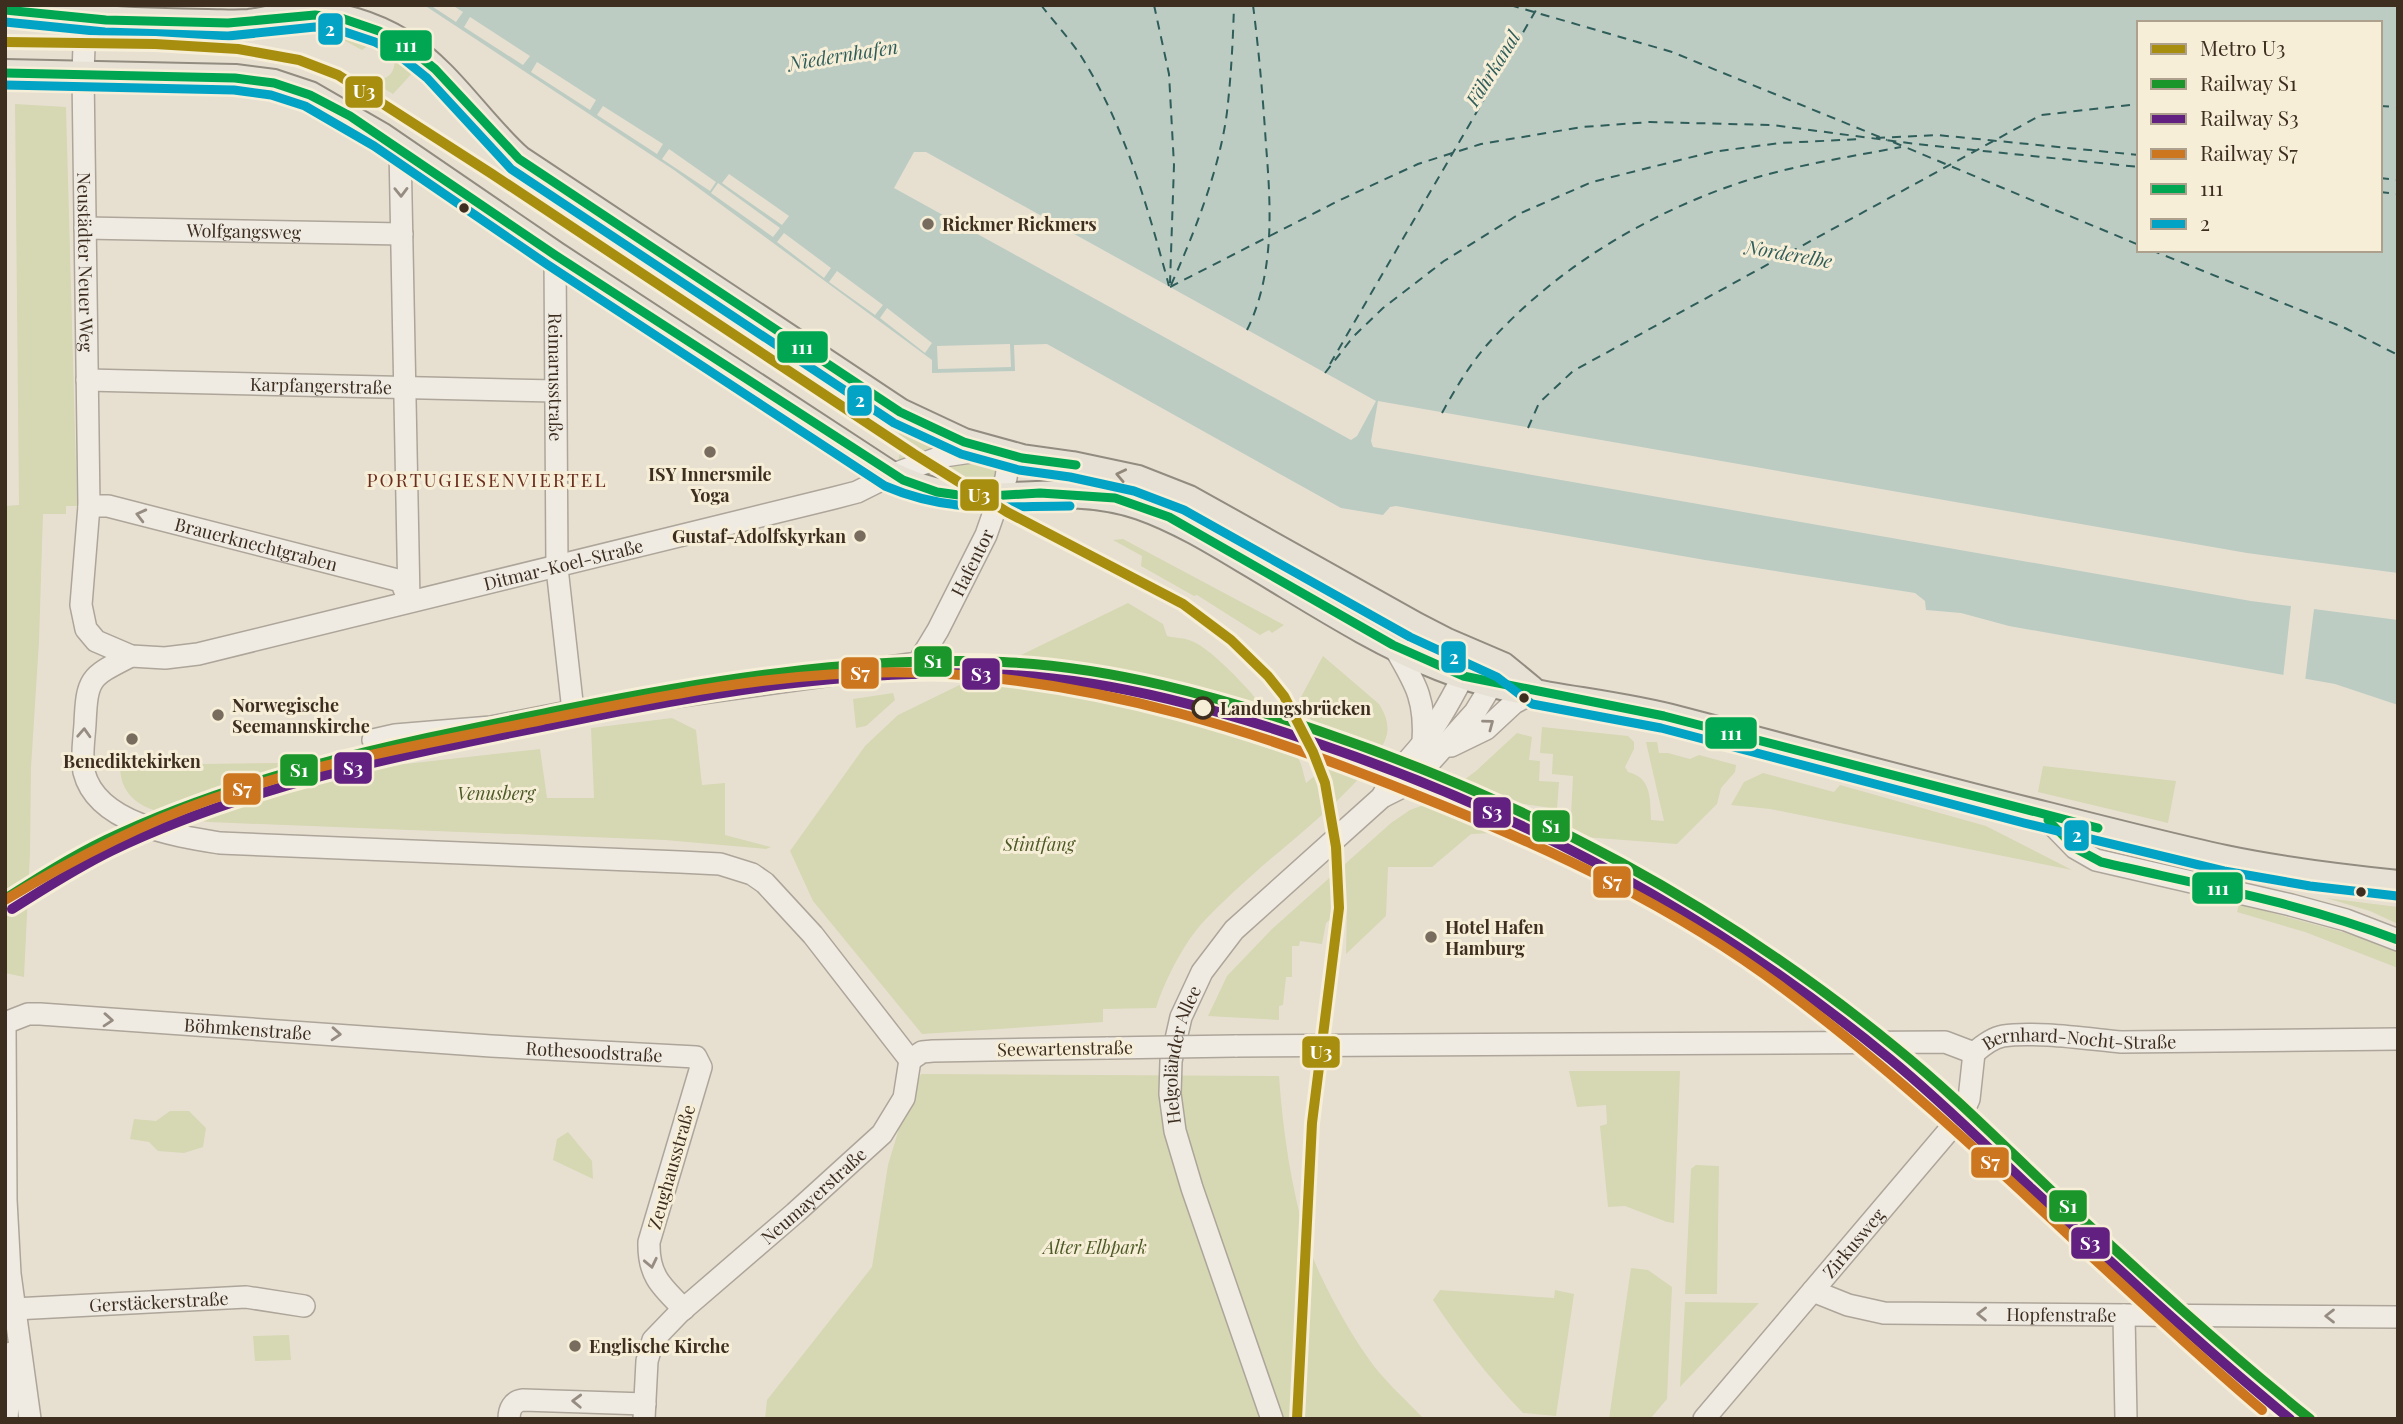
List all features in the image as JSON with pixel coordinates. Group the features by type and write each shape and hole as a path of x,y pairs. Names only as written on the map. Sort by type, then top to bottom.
{"main road":[{"path":"5,10 85,19 248,23 285,16 312,15 366,25 401,42 438,70 494,136 519,159 900,412 964,442 998,452 1138,479 1189,499 1447,642 1469,665"},
{"path":"5,73 205,76 274,83 310,94 400,149 555,255 891,475 937,492 973,497 1040,493 1115,498 1156,512 1213,541 1393,645 1469,665 1535,692 1664,716 2043,815 2227,859 2312,874 2398,884"}],"street":[{"name":"Neustädter Neuer Weg","path":"85,19 83,74 89,506 81,605 86,629 96,641 131,656"},
{"path":"400,149 409,600"},
{"name":"Wolfgangsweg","path":"85,228 401,234"},
{"name":"Reimarusstraße","path":"555,255 557,568 573,710"},
{"name":"Karpfangerstraße","path":"87,380 555,391"},
{"name":"Ditmar-Koel-Straße","path":"131,656 166,658 198,654 409,600 557,568 857,492 891,475 944,456 998,452"},
{"name":"Hafentor","path":"573,710 918,663 938,630 986,535 1006,478 998,452"},
{"name":"Brauerknechtgraben","path":"89,506 108,506 401,581 409,600"},
{"path":"1393,645 1420,694 1432,747"},
{"path":"131,656 98,673 88,690 83,765 92,790 110,808 158,831 220,843 720,864 752,874 765,883 813,935 910,1060"},
{"name":"Helgoländer Allee","path":"1272,1419 1192,1188 1175,1130 1170,1094 1171,1061 1181,1017 1189,995 1217,950 1258,908 1382,797 1412,782 1432,747 1469,665"},
{"name":"Helgoländer Allee","path":"1432,747 1475,712 1497,675"},
{"name":"Helgoländer Allee","path":"1432,747 1486,729 1514,703 1535,692"},
{"path":"373,740 395,735 492,727 573,710"},
{"path":"2043,815 2067,841 2101,862 2291,905 2346,920 2398,940"},
{"path":"2098,828 2108,853 2118,864"},
{"name":"Böhmkenstraße","path":"5,1026 28,1014 40,1014 491,1046"},
{"path":"5,1026 6,1200 13,1308 30,1419"},
{"name":"Bernhard-Nocht-Straße","path":"1558,1044 1945,1042 1974,1053 1986,1043 2003,1036 2121,1042 2398,1039"},
{"name":"Seewartenstraße","path":"910,1060 922,1052 933,1051 1558,1044"},
{"name":"Rothesoodstraße","path":"491,1046 696,1057"},
{"name":"Zirkusweg","path":"1704,1419 1962,1115 1969,1099 1974,1053"},
{"name":"Zeughausstraße","path":"684,1309 652,1272 649,1242 701,1067 696,1057"},
{"name":"Neumayerstraße","path":"645,1411 647,1361 651,1344 684,1309 882,1134 904,1098 910,1060"},
{"name":"Hopfenstraße","path":"1813,1292 1848,1305 1884,1313 2398,1317"},
{"name":"Gerstäckerstraße","path":"13,1308 246,1297 304,1306"},
{"path":"7,1419 13,1308"},
{"path":"2124,1315 2126,1419"},
{"path":"509,1419 515,1402 523,1400 645,1411"}],"green space":[{"path":"298,26 340,30 378,44 369,45 362,50 317,31 276,30"},
{"path":"391,51 416,69 393,94 368,79 381,79 391,74 394,58"},
{"path":"15,104 66,107 77,506 66,506 66,514 43,514 24,977 5,973 5,506 19,505"},
{"path":"898,422 945,444 897,467 900,452"},
{"path":"957,460 998,466 997,475 990,479 975,480 960,476 939,464"},
{"path":"1123,539 1284,625 1272,633 1269,630 1260,635 1197,595 1194,596 1141,566 1142,556 1113,540"},
{"name":"Stintfang","path":"1128,603 1163,624 1167,636 1188,640 1203,647 1237,677 1272,721 1279,718 1301,764 1306,783 1330,763 1301,697 1323,656 1379,704 1387,726 1387,734 1380,750 1332,806 1245,881 1205,920 1176,962 1156,1008 1103,1009 1103,1022 922,1034 813,901 790,851 865,746 898,715"},
{"path":"893,693 895,700 866,726 856,728 853,699"},
{"name":"Venusberg","path":"672,718 696,730 702,785 725,783 725,835 771,847 766,849 665,840 208,822 163,813 138,802 128,793 122,781 120,765 405,764 540,749 547,798 594,798 591,728"},
{"path":"1542,727 1628,736 1634,742 1634,749 1625,767 1646,784 1650,797 1651,820 1664,821 1646,742 1657,742 1659,753 1690,759 1699,755 1736,765 1735,772 1721,788 1717,804 1677,844 1570,836 1573,776 1552,774 1553,754 1540,753"},
{"path":"1517,733 1532,737 1529,760 1540,761 1539,781 1559,782 1557,809 1517,803 1514,832 1471,834 1432,867 1388,867 1386,916 1346,954 1347,905 1326,923 1322,944 1300,941 1299,946 1292,946 1292,977 1286,977 1283,1005 1279,1006 1279,1020 1208,1016 1227,976 1272,929 1391,823 1410,810 1437,800 1476,771"},
{"path":"2043,766 2176,781 2168,823 2038,792"},
{"path":"1763,773 1834,792 1840,785 1986,826 2072,870 1770,809 1731,805 1744,782"},
{"path":"2326,898 2398,907 2398,924 2370,911"},
{"path":"2239,904 2350,934 2398,953 2398,968 2305,932 2237,912"},
{"path":"1569,1071 1680,1071 1674,1223 1625,1206 1608,1207 1600,1126 1607,1124 1606,1105 1577,1107"},
{"name":"Alter Elbpark","path":"921,1074 1279,1076 1292,1180 1301,1221 1317,1268 1341,1315 1372,1364 1424,1419 765,1419 767,1400 872,1267 888,1165 904,1112"},
{"path":"170,1111 189,1111 206,1128 203,1147 184,1153 158,1151 149,1142 130,1139 134,1119 156,1121"},
{"path":"568,1132 592,1161 593,1179 553,1160 557,1139"},
{"path":"1696,1165 1719,1166 1717,1294 1685,1294 1691,1169"},
{"path":"1631,1268 1648,1270 1672,1287 1667,1399 1650,1419 1609,1419"},
{"path":"1440,1290 1554,1298 1555,1290 1574,1294 1556,1416 1523,1413 1510,1400 1475,1359 1433,1300"},
{"path":"1685,1302 1759,1303 1680,1387"},
{"path":"289,1335 291,1360 255,1361 253,1336"}],"water":[{"path":"424,5 2398,5 2398,705 2335,684 2009,626 1961,613 1926,610 1925,601 1915,593 1705,560 1396,506 1390,507 1383,515 1341,508 1047,344 1014,345 1015,371 932,373 932,360 674,170"}],"pier":[{"path":"430,5 452,5 463,12 456,22"},
{"path":"470,17 530,56 523,65 464,27"},
{"path":"537,62 596,100 590,110 531,72"},
{"path":"603,106 663,144 657,154 597,115"},
{"path":"669,149 716,182 710,191 662,159"},
{"path":"914,152 926,152 1376,401 1357,436 1351,440 894,188"},
{"path":"729,174 789,216 782,225 722,183"},
{"path":"718,183 780,228 773,237 711,193"},
{"path":"784,233 831,268 824,278 777,242"},
{"path":"837,271 883,305 875,315 829,282"},
{"path":"887,308 932,343 925,353 880,318"},
{"path":"1010,344 1011,367 938,369 937,346"},
{"path":"1378,401 2247,553 2398,573 2398,620 2314,609 2305,681 2283,678 2291,606 1373,447 1371,441"}],"ferry route":[{"path":"1041,5 1081,56 1110,110 1144,197 1169,286"},
{"path":"1154,5 1169,74 1174,165 1170,283"},
{"path":"1171,285 1205,200 1224,133 1230,86 1234,5"},
{"path":"1247,330 1256,308 1267,263 1270,216 1264,110 1253,5"},
{"path":"1510,5 1672,52 1887,140"},
{"path":"1330,364 1539,5"},
{"path":"1528,428 1539,403 1573,371 2041,115 2137,104"},
{"path":"2382,106 2398,107"},
{"path":"1170,287 1340,200 1418,164 1481,144 1582,127 1650,122 1772,125 1916,144 2137,167"},
{"path":"1876,138 1937,135 2137,155"},
{"path":"1325,373 1353,337 1383,308 1444,261 1521,213 1592,182 1712,152 1780,143 1863,139"},
{"path":"1893,142 2137,244"},
{"path":"1442,413 1474,362 1513,318 1572,268 1638,227 1709,194 1764,175 1901,147"},
{"path":"2382,178 2398,180"},
{"path":"2382,192 2398,194"},
{"path":"2156,252 2345,328 2398,355"}],"metro line":[{"name":"U3","path":"5,42 155,44 238,49 299,60 338,75 914,454 1007,512 1183,604 1231,640 1268,676 1284,696 1313,752 1325,783 1336,847 1339,908 1312,1123 1297,1419"}],"rail line":[{"name":"S1","path":"5,899 106,840 217,795 390,746 620,698 783,672 948,661 1043,665 1163,685 1242,706 1319,731 1474,791 1549,825 1621,863 1761,948 1829,996 1916,1065 2150,1281 2310,1419"},
{"name":"S7","path":"5,900 130,832 209,800 250,787 374,754 686,692 783,678 881,672 994,678 1118,699 1240,731 1419,796 1563,858 1701,932 1787,991 1910,1091 2262,1410"},
{"name":"S3","path":"12,909 111,851 165,827 277,788 450,746 675,701 843,678 955,673 1051,678 1169,699 1322,745 1475,804 1621,876 1691,917 1759,961 1890,1059 2159,1306 2290,1419"}],"transit line":[{"name":"111","path":"5,10 106,20 228,23 315,15 341,18 379,31 403,43 435,69 519,159 900,412 964,442 1022,458 1076,465"},
{"name":"2","path":"5,22 105,32 228,36 315,27 339,30 375,42 396,53 427,78 511,169 894,423 961,454 1019,470 1070,477 1134,491 1184,510 1410,637 1497,677 1532,704 1661,728 2024,823 2224,871 2310,886 2397,896"},
{"name":"111","path":"5,73 235,78 274,83 310,95 350,116 555,255 903,480 937,492 973,497 1040,493 1115,498 1169,517 1393,645 1463,676 1664,716 2098,828"},
{"name":"2","path":"5,85 234,90 271,95 305,106 374,146 548,265 885,486 909,495 954,505 1070,506"},
{"name":"111","path":"2048,820 2075,848 2101,862 2288,905 2398,940"}],"place":[{"name":"Rickmer Rickmers","path":"928,224"},
{"name":"ISY Innersmile Yoga","path":"710,452"},
{"name":"Gustaf-Adolfskyrkan","path":"860,536"},
{"name":"Landungsbrücken","path":"1203,708"},
{"name":"Norwegische Seemannskirche","path":"218,715"},
{"name":"Benediktekirken","path":"132,739"},
{"name":"Hotel Hafen Hamburg","path":"1431,937"},
{"name":"Englische Kirche","path":"575,1346"}],"district":[{"name":"PORTUGIESENVIERTEL","path":"487,479"}],"water label":[{"name":"Niedernhafen","path":"843,54"},
{"name":"Fährkanal","path":"1492,68"},
{"name":"Norderelbe","path":"1789,253"}]}
